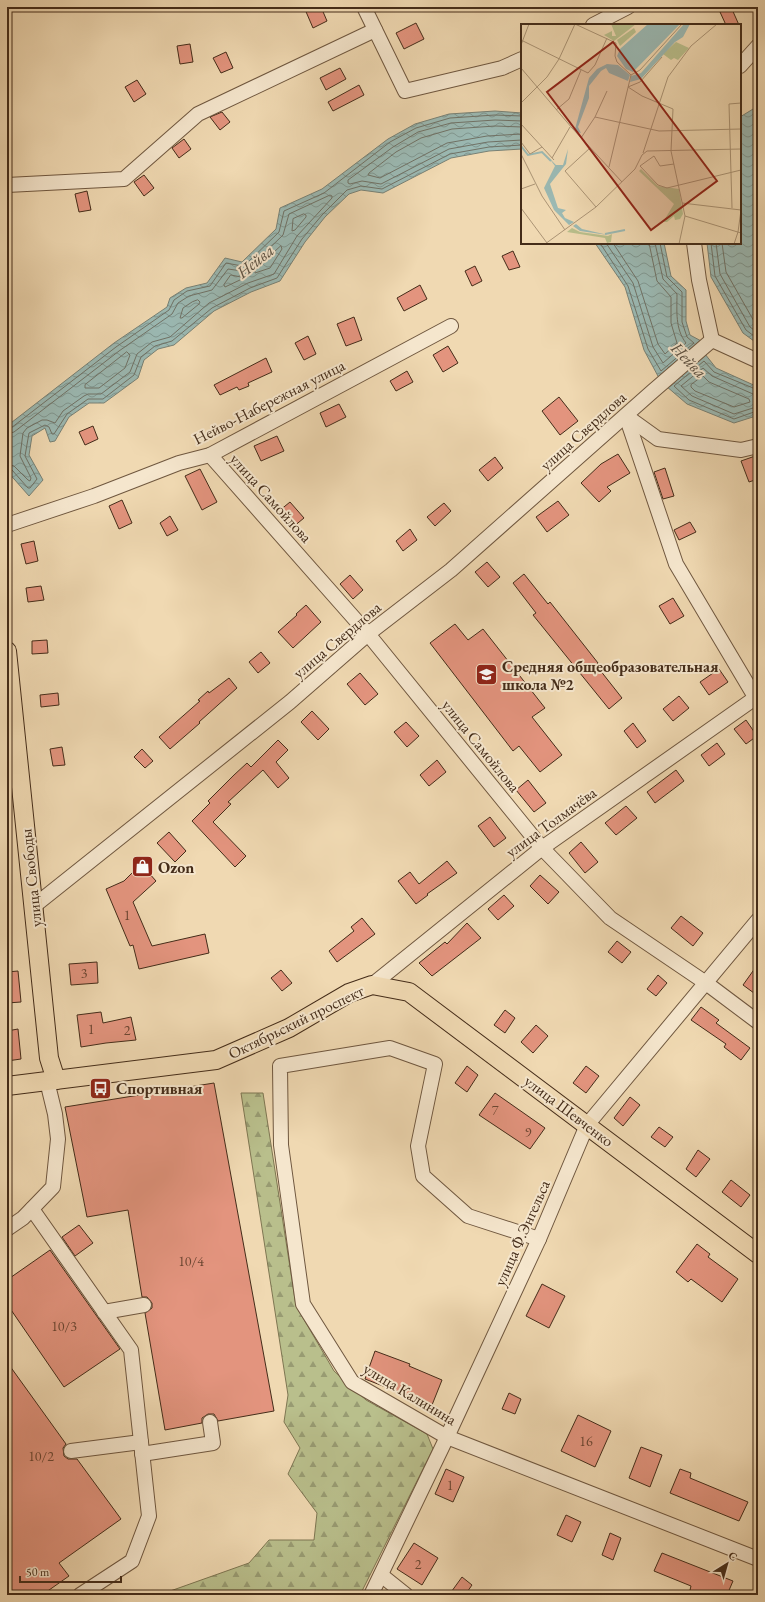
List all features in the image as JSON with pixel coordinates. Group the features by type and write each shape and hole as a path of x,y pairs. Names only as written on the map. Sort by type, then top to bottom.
{"main road":[{"name":"улица Свободы","path":"7,655 51,1081"},
{"name":"Октябрьский проспект","path":"7,1086 216,1060 289,1028 349,993 372,985"},
{"name":"улица Шевченко","path":"372,985 409,992 758,1254"}],"street":[{"path":"364,7 405,91 502,68 521,59"},
{"path":"594,24 628,7"},
{"path":"7,185 124,180 198,114 375,30"},
{"path":"741,65 758,46"},
{"path":"694,244 699,280 712,340 758,360"},
{"name":"Нейво-Набережная улица","path":"7,525 94,496 178,463 210,455 451,326"},
{"name":"улица Свердлова","path":"34,906 290,702 368,634 451,570 712,340"},
{"path":"626,416 658,439 741,450 758,446"},
{"path":"626,416 676,564 757,698"},
{"name":"улица Самойлова","path":"210,455 368,634 542,848 610,918 706,982 758,1022"},
{"name":"улица Толмачёва","path":"372,985 542,848 757,698"},
{"name":"улица Ф.Энгельса","path":"371,1595 447,1437 539,1239 587,1125 758,920"},
{"name":"улица Калинина","path":"539,1239 468,1216 423,1176 418,1146 435,1064 390,1048 280,1066 281,1145 303,1304 352,1382 447,1437 758,1559"},
{"path":"7,1229 23,1218 53,1187 58,1139 51,1081"},
{"path":"32,1209 131,1350 149,1516 132,1561 80,1595"},
{"path":"104,1312 144,1305"},
{"path":"71,1451 141,1448 213,1442 210,1422"},
{"path":"381,1575 406,1595"}],"green space":[{"path":"241,1093 263,1093 296,1306 334,1371 366,1400 427,1434 433,1449 360,1595 159,1595 249,1563 269,1540 314,1540 317,1513 288,1474 300,1448 284,1422 288,1395"}],"water":[{"path":"758,106 758,344 743,333 711,277 707,244 741,244 741,116"},
{"name":"Нейва","path":"495,111 521,113 521,149 489,151 451,158 383,193 361,190 349,194 325,217 305,242 280,281 251,292 214,311 174,345 158,349 144,360 138,378 104,403 89,403 69,417 55,441 50,442 45,428 32,436 29,455 43,480 29,496 7,471 7,426 114,343 167,307 170,298 186,288 207,283 225,258 242,262 276,229 280,208 322,189 388,139 415,124 449,114"},
{"path":"596,244 664,244 671,276 686,290 686,321 690,335 703,342 659,378 644,350 625,287"},
{"path":"705,354 716,368 758,387 758,419 756,416 734,423 687,404 666,386"}],"building":[{"path":"304,7 321,7 327,21 313,28"},
{"path":"731,7 739,24 726,24 720,12"},
{"path":"416,23 424,39 404,49 396,33"},
{"path":"190,44 193,62 180,64 177,46"},
{"path":"226,52 233,68 221,73 213,58"},
{"path":"340,68 346,79 326,90 320,78"},
{"path":"137,80 146,94 134,102 125,87"},
{"path":"359,85 364,95 333,111 328,102"},
{"path":"222,112 230,122 220,130 210,117"},
{"path":"184,139 191,149 179,158 172,148"},
{"path":"144,175 154,188 144,196 134,182"},
{"path":"87,191 91,210 79,212 75,194"},
{"path":"513,251 520,267 509,270 502,256"},
{"path":"475,266 482,281 472,286 465,271"},
{"path":"420,285 427,299 404,311 397,298"},
{"path":"354,317 362,340 346,346 337,324"},
{"path":"308,336 316,354 304,360 295,343"},
{"path":"448,346 458,363 443,372 433,355"},
{"path":"266,358 272,372 248,383 249,386 239,390 237,387 220,395 214,385"},
{"path":"407,371 413,382 396,391 390,381"},
{"path":"559,397 578,421 560,435 542,411"},
{"path":"339,404 346,417 326,427 320,413"},
{"path":"93,426 98,439 85,445 79,432"},
{"path":"277,436 284,451 261,461 254,446"},
{"path":"618,454 630,473 607,487 611,491 599,502 581,483 601,464"},
{"path":"758,455 758,479 749,482 741,461"},
{"path":"495,457 503,468 488,481 479,470"},
{"path":"665,468 674,496 663,499 654,472"},
{"path":"200,469 217,502 202,510 185,476"},
{"path":"122,500 132,523 119,529 109,506"},
{"path":"558,501 569,515 547,532 536,517"},
{"path":"290,502 304,518 293,527 279,511"},
{"path":"444,503 451,511 435,526 427,517"},
{"path":"170,516 178,530 167,536 160,523"},
{"path":"690,522 696,532 679,540 674,530"},
{"path":"410,529 417,540 403,551 396,541"},
{"path":"34,541 38,561 26,564 21,544"},
{"path":"487,562 500,577 488,587 475,572"},
{"path":"524,574 548,604 550,602 598,663 596,665 622,698 609,709 533,615 536,613 513,583"},
{"path":"350,575 363,590 353,599 340,584"},
{"path":"41,586 44,600 28,602 26,588"},
{"path":"673,598 684,616 670,624 659,606"},
{"path":"306,605 321,622 293,648 278,632"},
{"name":"Средняя общеобразовательная школа №2","path":"455,624 468,640 483,629 545,708 532,717 562,755 540,772 519,746 513,751 430,643"},
{"path":"47,640 48,653 32,654 32,641"},
{"path":"261,652 270,663 258,673 249,662"},
{"path":"719,669 728,682 709,695 700,682"},
{"path":"360,673 378,694 365,705 347,684"},
{"path":"229,678 237,688 170,749 159,737 200,701 198,700 208,691 209,693"},
{"path":"58,693 59,705 41,707 40,695"},
{"path":"679,696 689,708 673,721 663,709"},
{"path":"312,711 329,729 318,740 301,722"},
{"path":"746,720 757,736 746,744 734,729"},
{"path":"406,722 419,736 407,747 394,732"},
{"path":"633,723 646,741 637,748 624,731"},
{"path":"278,740 288,750 276,762 289,778 278,788 263,770 228,802 231,804 213,822 246,856 235,867 192,821 210,803 208,801 234,775 247,763 251,767"},
{"path":"717,743 725,754 709,766 701,755"},
{"path":"62,747 65,765 53,766 50,749"},
{"path":"142,749 153,761 145,768 134,757"},
{"path":"437,760 446,772 429,786 420,775"},
{"path":"676,770 684,781 655,803 647,792"},
{"path":"528,780 546,803 534,812 516,790"},
{"path":"626,806 637,818 616,835 605,823"},
{"path":"490,817 506,838 494,847 478,826"},
{"path":"169,832 186,851 175,862 157,843"},
{"path":"581,842 598,862 585,873 569,853"},
{"path":"447,861 457,873 427,894 428,895 416,904 398,881 410,872 419,884"},
{"path":"141,864 156,881 133,902 152,946 205,934 209,953 139,969 133,945 130,946 106,889 124,881"},
{"path":"540,875 559,892 548,904 530,886"},
{"path":"504,895 514,906 498,920 488,909"},
{"path":"681,916 703,933 693,946 671,928"},
{"path":"362,918 375,934 337,962 329,951 354,931 351,927"},
{"path":"467,923 481,938 432,976 419,963 445,942 447,944"},
{"path":"617,941 631,952 622,963 608,952"},
{"path":"97,962 98,983 71,985 69,964"},
{"path":"758,964 758,996 743,985"},
{"path":"281,970 292,983 282,991 271,978"},
{"path":"18,971 21,1002 7,1003 7,972"},
{"path":"658,975 667,983 656,996 647,989"},
{"path":"701,1007 719,1020 716,1023 750,1048 741,1060 724,1047 726,1044 691,1020"},
{"path":"505,1010 515,1018 505,1033 494,1025"},
{"path":"101,1012 103,1023 131,1017 136,1040 81,1047 77,1015"},
{"path":"536,1025 548,1036 533,1053 521,1042"},
{"path":"18,1029 21,1059 7,1061 7,1031"},
{"path":"467,1066 478,1075 467,1092 455,1083"},
{"path":"586,1066 599,1076 586,1093 573,1083"},
{"path":"214,1083 274,1411 218,1421 214,1414 208,1414 202,1418 202,1423 165,1430 145,1313 152,1308 152,1303 147,1297 142,1297 128,1210 87,1217 65,1107"},
{"path":"495,1093 545,1128 530,1149 479,1115"},
{"path":"630,1097 640,1105 623,1126 614,1118"},
{"path":"659,1127 673,1137 665,1147 651,1137"},
{"path":"698,1150 710,1159 696,1177 686,1169"},
{"path":"731,1180 750,1195 741,1207 722,1192"},
{"path":"79,1225 93,1243 75,1256 62,1237"},
{"path":"697,1244 710,1254 708,1257 738,1279 722,1302 691,1279 688,1282 676,1272"},
{"path":"50,1250 120,1349 64,1387 7,1304 7,1280"},
{"path":"542,1284 565,1296 549,1328 526,1316"},
{"path":"375,1351 410,1364 409,1366 442,1380 432,1405 365,1379"},
{"path":"7,1362 66,1444 63,1448 64,1456 68,1459 77,1459 121,1519 59,1563 69,1576 42,1595 7,1595"},
{"path":"509,1393 521,1399 515,1414 502,1409"},
{"path":"578,1415 611,1431 595,1467 561,1451"},
{"path":"641,1447 662,1455 650,1487 629,1478"},
{"path":"446,1469 464,1477 453,1502 435,1494"},
{"path":"680,1469 691,1473 690,1478 748,1502 739,1521 670,1493"},
{"path":"566,1515 581,1522 572,1542 557,1535"},
{"path":"610,1533 621,1538 613,1560 602,1555"},
{"path":"414,1543 438,1558 422,1585 397,1569"},
{"path":"662,1553 733,1581 727,1595 702,1595 690,1590 691,1586 654,1571"},
{"path":"462,1577 472,1585 465,1595 449,1595"}],"place":[{"name":"Средняя общеобразовательная школа №2","path":"487,675"},
{"name":"Ozon","path":"142,867"},
{"name":"Спортивная","path":"100,1088"}]}
